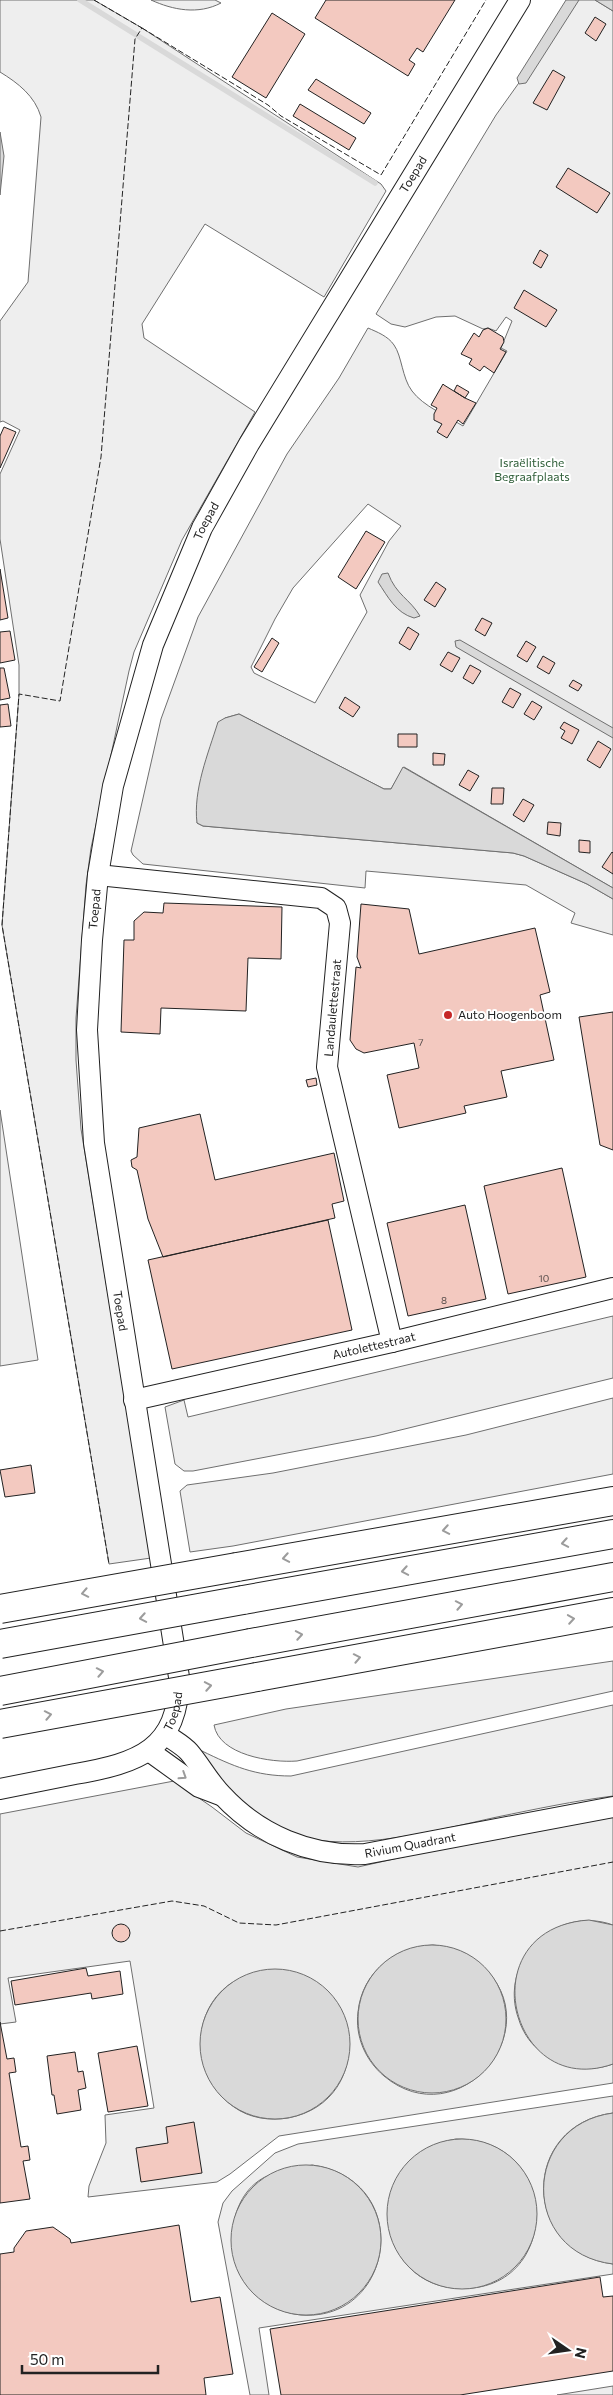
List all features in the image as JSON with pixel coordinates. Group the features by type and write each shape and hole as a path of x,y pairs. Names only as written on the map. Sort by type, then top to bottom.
{"highway":[{"path":"494,1521 536,1504 613,1488"},
{"path":"0,1609 613,1501"},
{"path":"0,1644 613,1534"},
{"path":"0,1691 613,1577"},
{"path":"0,1724 613,1612"}],"street":[{"name":"Toepad","path":"0,1789 112,1768 140,1757 149,1751 165,1734 175,1714 180,1677 94,1142 87,1030 98,875 113,786 153,645 202,528 265,419 520,0"},
{"name":"Landaulettestraat","path":"98,875 321,898 336,908 340,923 327,1067 392,1342"},
{"name":"Autolettestraat","path":"134,1400 392,1342 613,1288"},
{"name":"Rivium Quadrant","path":"165,1734 188,1751 222,1795 257,1826 272,1835 316,1850 366,1854 583,1811 613,1807"},
{"name":"Rivium Quadrant","path":"149,1751 199,1787 222,1795"}],"green space":[{"path":"0,0 94,0 142,28 381,184 386,191 324,297 205,224 142,324 144,338 255,412 182,540 134,652 91,848 86,885 76,1018 76,1060 81,1129 151,1558 109,1564 2,925 19,694 19,665 0,539 0,474 20,430 3,421 0,422 0,321 28,282 41,117 30,96 0,72"},
{"path":"151,0 215,0 221,3 203,9 186,10 177,9"},
{"name":"Israëlitische Begraafplaats","path":"578,0 595,0 613,11 613,888 404,767 391,789 384,789 239,714 225,718 197,823 203,826 513,853 587,884 613,899 613,935 571,923 575,913 526,885 366,871 365,888 143,864 131,851 161,719 198,617 287,454 339,378 368,328 392,342 397,350 404,374 412,391 429,406 463,426 507,351 501,348 512,321 506,317 496,331 488,328 483,329 455,316 436,317 405,327 391,324 376,314 496,115","holes":["368,504 401,526 389,541 360,595 367,612 315,703 254,673 251,667 293,588"]},
{"path":"0,1110 38,1360 0,1366"},
{"path":"613,1316 613,1378 376,1436 193,1471 184,1471 175,1464 165,1407 184,1400 188,1417"},
{"path":"613,1398 613,1474 233,1546 190,1552 180,1491 187,1485 273,1473 466,1435"},
{"path":"613,1661 613,1691 297,1761 261,1758 236,1750 225,1744 218,1735 214,1725 286,1709"},
{"path":"613,1705 613,1796 541,1808 396,1838 369,1841 342,1842 318,1840 296,1835 281,1828 253,1811 240,1800 196,1751 202,1751 234,1766 255,1772 291,1776"},
{"path":"174,1781 246,1833 297,1857 358,1867 470,1842 613,1817 613,1925 591,1921 571,1923 552,1931 536,1943 524,1959 516,1978 514,1998 522,2028 538,2049 554,2058 583,2068 597,2068 613,2064 613,2083 279,2136 217,2182 88,2197 89,2186 106,2143 105,2115 154,2108 130,1961 8,1978 16,2022 0,2024 0,1814","holes":["433,1945 459,1951 481,1965 501,1990 507,2018 501,2044 487,2067 466,2085 440,2094 412,2092 377,2070 363,2047 357,2021 361,1998 373,1974 383,1964 406,1951","269,1970 301,1975 325,1990 341,2011 348,2037 347,2063 337,2087 317,2107 281,2119 267,2119 246,2114 220,2095 210,2080 204,2064 201,2046 202,2029 207,2012 216,1997 230,1984"]},
{"path":"613,2096 613,2113 583,2122 561,2140 548,2163 544,2188 548,2214 561,2237 583,2255 613,2264 613,2274 259,2328 269,2395 250,2395 218,2222 223,2203 232,2191 275,2153 298,2144","holes":["456,2139 490,2145 514,2161 530,2184 536,2210 533,2237 522,2261 501,2279 472,2288 438,2285 413,2271 397,2249 389,2223 391,2196 402,2170 424,2150","312,2165 345,2176 367,2196 379,2221 380,2248 373,2275 357,2297 333,2311 301,2315 286,2312 272,2306 249,2288 235,2261 233,2229 236,2213 252,2186 270,2175"]},
{"path":"613,2386 613,2395 557,2395"}],"shaded area":[{"path":"566,0 579,0 526,83 519,84 517,78"},
{"path":"595,0 613,0 613,11"},
{"path":"0,132 4,156 0,195"},
{"path":"388,573 395,587 420,616 414,618 408,616 389,599 378,582 382,574"},
{"path":"460,640 613,728 613,738 456,647 455,641"},
{"path":"239,714 384,789 391,789 403,767 613,888 613,899 587,884 513,853 203,826 197,823 197,798 202,772 218,722"},
{"path":"589,1920 613,1925 613,2064 577,2069 548,2058 528,2037 517,2009 516,1979 527,1951 551,1930"},
{"path":"432,1945 460,1950 485,1966 501,1991 506,2019 501,2047 485,2072 460,2088 432,2093 404,2088 379,2072 363,2047 358,2019 363,1991 379,1966 404,1950"},
{"path":"275,1969 304,1975 328,1991 344,2015 350,2044 344,2073 328,2097 304,2113 275,2119 246,2113 222,2097 206,2073 200,2044 206,2015 222,1991 246,1975"},
{"path":"613,2113 613,2264 583,2255 561,2237 548,2215 544,2189 548,2163 561,2140 583,2122"},
{"path":"462,2139 491,2145 515,2161 531,2185 537,2214 531,2243 515,2267 491,2283 462,2289 433,2283 409,2267 393,2243 387,2214 393,2185 409,2161 433,2145"},
{"path":"306,2165 321,2166 335,2171 348,2177 359,2187 369,2198 375,2211 380,2225 380,2255 375,2269 369,2282 359,2293 348,2303 335,2309 321,2314 306,2315 291,2314 277,2309 264,2303 253,2293 243,2282 237,2269 232,2255 231,2240 232,2225 237,2211 243,2198 253,2187 264,2177 277,2171 291,2166"}],"building":[{"path":"326,0 455,0 423,52 417,48 409,60 415,64 408,76 315,18"},
{"path":"272,13 305,34 266,98 232,77"},
{"path":"595,17 606,24 596,41 585,33"},
{"path":"553,70 565,77 547,110 533,103"},
{"path":"316,79 371,113 364,124 308,90"},
{"path":"300,104 356,138 349,150 293,116"},
{"path":"568,168 610,193 597,213 556,187"},
{"path":"540,250 548,255 541,268 533,263"},
{"path":"524,290 557,310 546,327 514,308"},
{"path":"488,328 503,337 504,342 500,349 506,352 494,373 484,366 480,371 469,364 472,359 461,354 474,333 479,337 483,330"},
{"path":"443,384 476,403 463,424 458,420 447,438 437,432 442,424 434,420 437,408 431,405"},
{"path":"457,385 469,392 465,398 454,391"},
{"path":"4,427 16,432 0,468 0,436"},
{"path":"366,531 385,542 356,589 338,577"},
{"path":"0,569 8,618 0,620"},
{"path":"436,582 446,589 435,607 424,600"},
{"path":"482,618 492,623 485,636 475,630"},
{"path":"408,627 419,634 410,650 399,643"},
{"path":"10,631 15,660 0,663 0,632"},
{"path":"272,638 279,643 262,672 254,667"},
{"path":"526,641 536,647 527,662 517,656"},
{"path":"448,652 460,658 452,672 440,665"},
{"path":"543,656 555,663 549,674 537,667"},
{"path":"470,665 481,671 473,684 463,678"},
{"path":"0,668 4,668 10,698 0,700"},
{"path":"573,680 582,685 578,691 569,686"},
{"path":"510,688 521,694 513,708 502,702"},
{"path":"345,697 360,707 353,717 339,708"},
{"path":"532,701 542,707 534,720 524,714"},
{"path":"8,704 11,726 0,727 0,705"},
{"path":"564,722 579,730 572,744 561,738 565,731 560,728"},
{"path":"398,734 417,734 417,747 398,747"},
{"path":"598,741 611,749 600,768 587,760"},
{"path":"433,753 445,754 444,765 433,765"},
{"path":"468,770 479,776 470,791 459,785"},
{"path":"492,788 504,788 503,804 491,804"},
{"path":"523,799 534,805 524,822 513,815"},
{"path":"548,822 561,823 560,836 547,834"},
{"path":"579,840 590,841 590,853 579,852"},
{"path":"613,853 613,874 602,867"},
{"path":"164,903 282,907 281,959 248,958 246,1011 161,1008 160,1034 121,1032 124,940 134,940 134,921 144,912 163,913"},
{"name":"Auto Hoogenboom","path":"361,904 409,909 419,954 535,928 550,992 540,995 554,1060 501,1071 507,1097 464,1106 466,1113 399,1128 387,1075 419,1068 414,1043 364,1053 356,1049 350,1040 356,967 361,968 357,957"},
{"path":"613,1012 613,1150 600,1145 579,1017"},
{"path":"316,1078 317,1085 308,1087 306,1080"},
{"path":"200,1114 215,1180 334,1153 344,1201 332,1204 335,1218 163,1257 148,1219 137,1170 132,1167 131,1160 137,1157 139,1128"},
{"path":"562,1168 586,1277 508,1294 484,1186"},
{"path":"465,1205 486,1299 408,1316 387,1223"},
{"path":"328,1220 352,1330 172,1369 148,1260"},
{"path":"31,1465 35,1493 5,1497 0,1470"},
{"path":"121,1924 127,1927 130,1933 127,1939 121,1942 115,1939 112,1933 115,1927"},
{"path":"86,1968 88,1976 120,1971 123,1994 92,1999 91,1993 15,2005 11,1981"},
{"path":"0,2022 7,2059 14,2058 16,2072 9,2073 21,2147 28,2146 30,2160 23,2161 30,2199 0,2203"},
{"path":"137,2046 148,2106 108,2112 98,2053"},
{"path":"75,2052 78,2072 83,2071 86,2088 78,2090 81,2110 57,2114 54,2095 52,2095 47,2056"},
{"path":"194,2122 202,2173 141,2182 136,2148 168,2143 166,2127"},
{"path":"179,2225 191,2302 220,2297 233,2374 204,2378 206,2395 0,2395 0,2254 14,2252 14,2248 26,2231 53,2227 70,2239 71,2243"},
{"path":"600,2277 603,2297 613,2296 613,2371 460,2395 281,2395 270,2329"}],"waterway":[{"path":"80,0 375,183"}],"fence":[{"path":"94,0 142,28 135,39 101,457 60,701 19,694 2,925 109,1564"},
{"path":"142,28 268,105 281,116 381,175 486,0"},
{"path":"0,1931 172,1901 204,1906 239,1923 276,1925 613,1862"}],"place":[{"name":"Auto Hoogenboom","path":"448,1015"}]}
